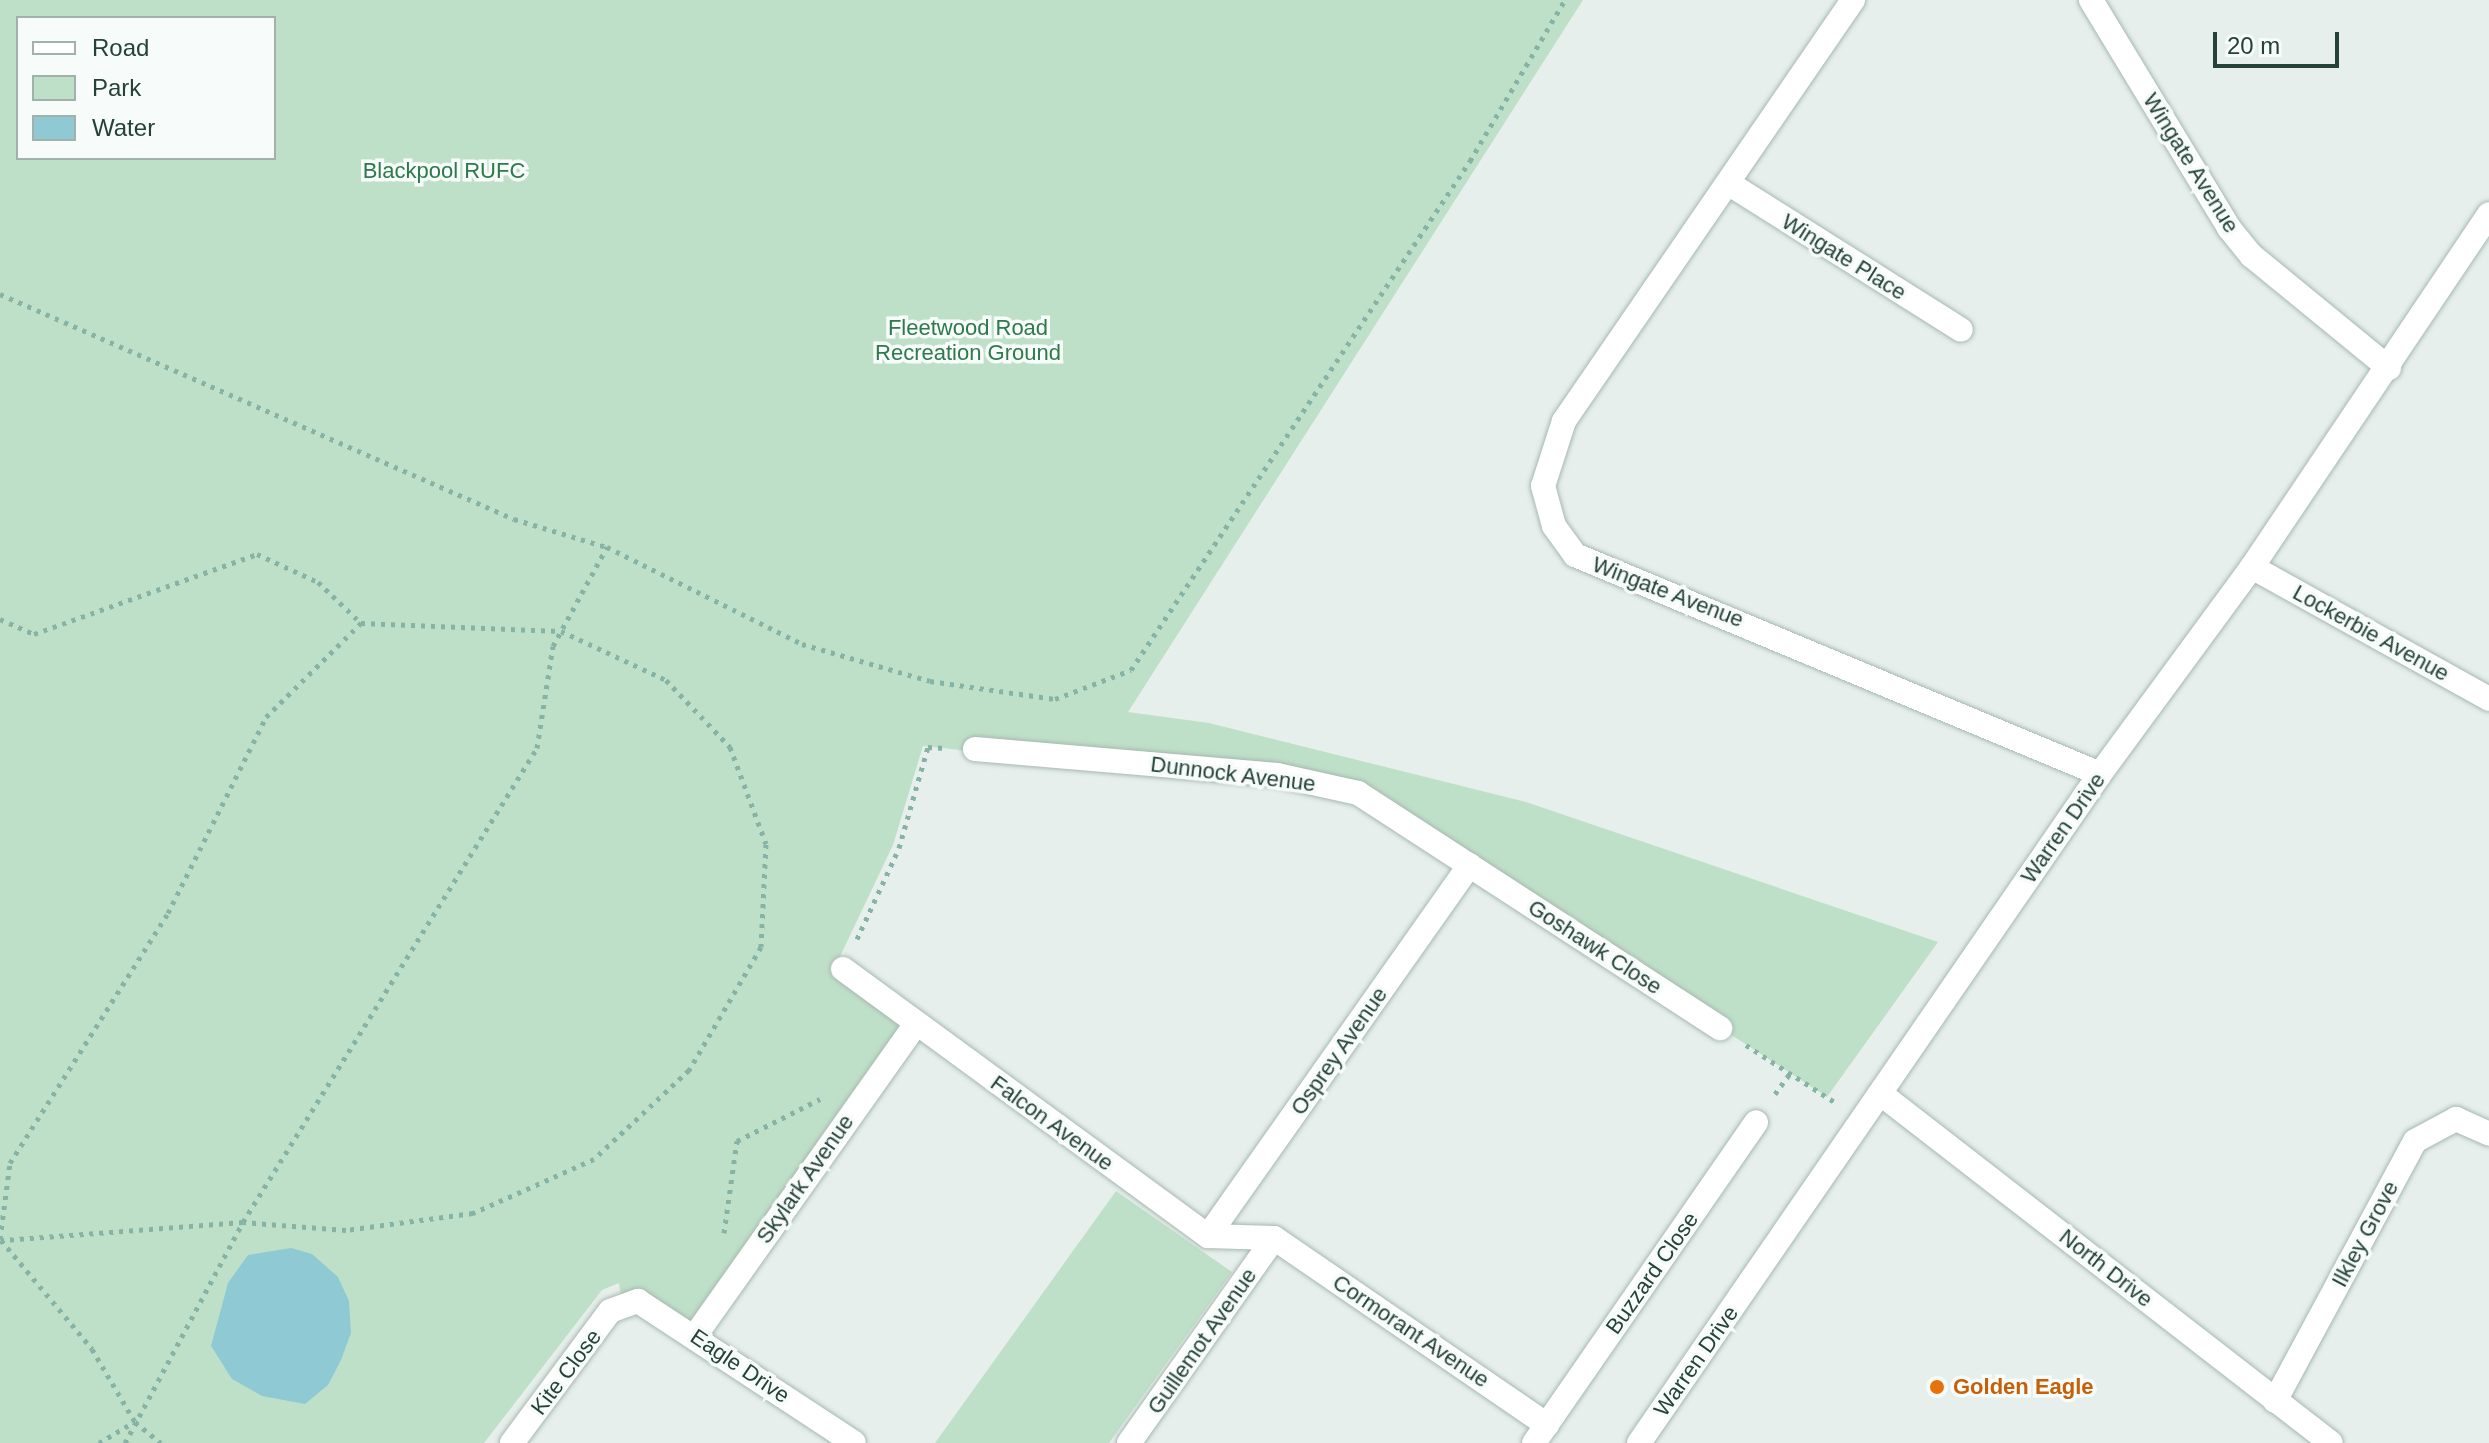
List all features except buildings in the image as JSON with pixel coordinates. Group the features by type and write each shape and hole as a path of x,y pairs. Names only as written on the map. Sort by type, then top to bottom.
{"street":[{"name":"Wingate Avenue","path":"1853,0 1564,421 1543,486 1554,526 1575,555 2100,774"},
{"name":"Wingate Avenue","path":"2091,0 2229,228 2252,256 2389,368"},
{"name":"Wingate Place","path":"1728,183 1961,330"},
{"name":"Warren Drive","path":"1639,1443 2100,774 2252,567 2482,239 2489,214"},
{"name":"Lockerbie Avenue","path":"2252,567 2489,699"},
{"name":"Dunnock Avenue","path":"975,749 1277,775 1358,793 1470,865"},
{"name":"Goshawk Close","path":"1470,865 1720,1028"},
{"name":"Osprey Avenue","path":"1208,1236 1470,865"},
{"name":"Falcon Avenue","path":"843,969 1208,1236"},
{"name":"Skylark Avenue","path":"695,1336 916,1024"},
{"name":"North Drive","path":"1881,1094 2331,1443"},
{"name":"Ilkley Grove","path":"2275,1401 2415,1141 2456,1119 2489,1134"},
{"name":"Buzzard Close","path":"1541,1434 1756,1122"},
{"path":"1208,1236 1274,1238"},
{"name":"Cormorant Avenue","path":"1274,1238 1541,1434"},
{"name":"Guillemot Avenue","path":"1129,1443 1274,1238"},
{"name":"Eagle Drive","path":"622,1304 649,1305 854,1443"},
{"name":"Kite Close","path":"512,1443 622,1304"}],"path":[{"path":"0,294 514,519 607,547 802,644 930,681 1055,699 1131,670 1470,161 1565,0"},
{"path":"125,1443 243,1222 537,748 561,631 607,547"},
{"path":"0,619 34,634 257,554 318,582 361,623 561,631 666,680 730,747 766,844 761,947 689,1070 594,1159 473,1213 346,1230 243,1222 1,1240"},
{"path":"161,1443 135,1422 92,1349 1,1240 10,1163 168,913 266,717 361,623"},
{"path":"843,969 899,848 928,747 975,749"},
{"path":"1720,1028 1863,1120"},
{"path":"722,1248 737,1141 830,1094"},
{"path":"99,1443 135,1422"}],"green space":[{"path":"0,0 1583,0 1128,712 1209,723 1526,802 1938,942 1827,1097 1358,793 923,746 893,845 835,967 916,1024 695,1336 622,1304 619,1283 602,1290 484,1443 0,1443"},
{"path":"1116,1191 1232,1272 1109,1443 935,1443"}],"water":[{"path":"291,1248 312,1254 338,1277 349,1301 351,1333 341,1360 328,1385 305,1404 262,1396 232,1379 211,1346 228,1283 248,1255"}],"place":[{"name":"Golden Eagle","path":"1937,1387"}],"park label":[{"name":"Blackpool RUFC","path":"444,171"},
{"name":"Fleetwood Road Recreation Ground","path":"968,340"}]}
